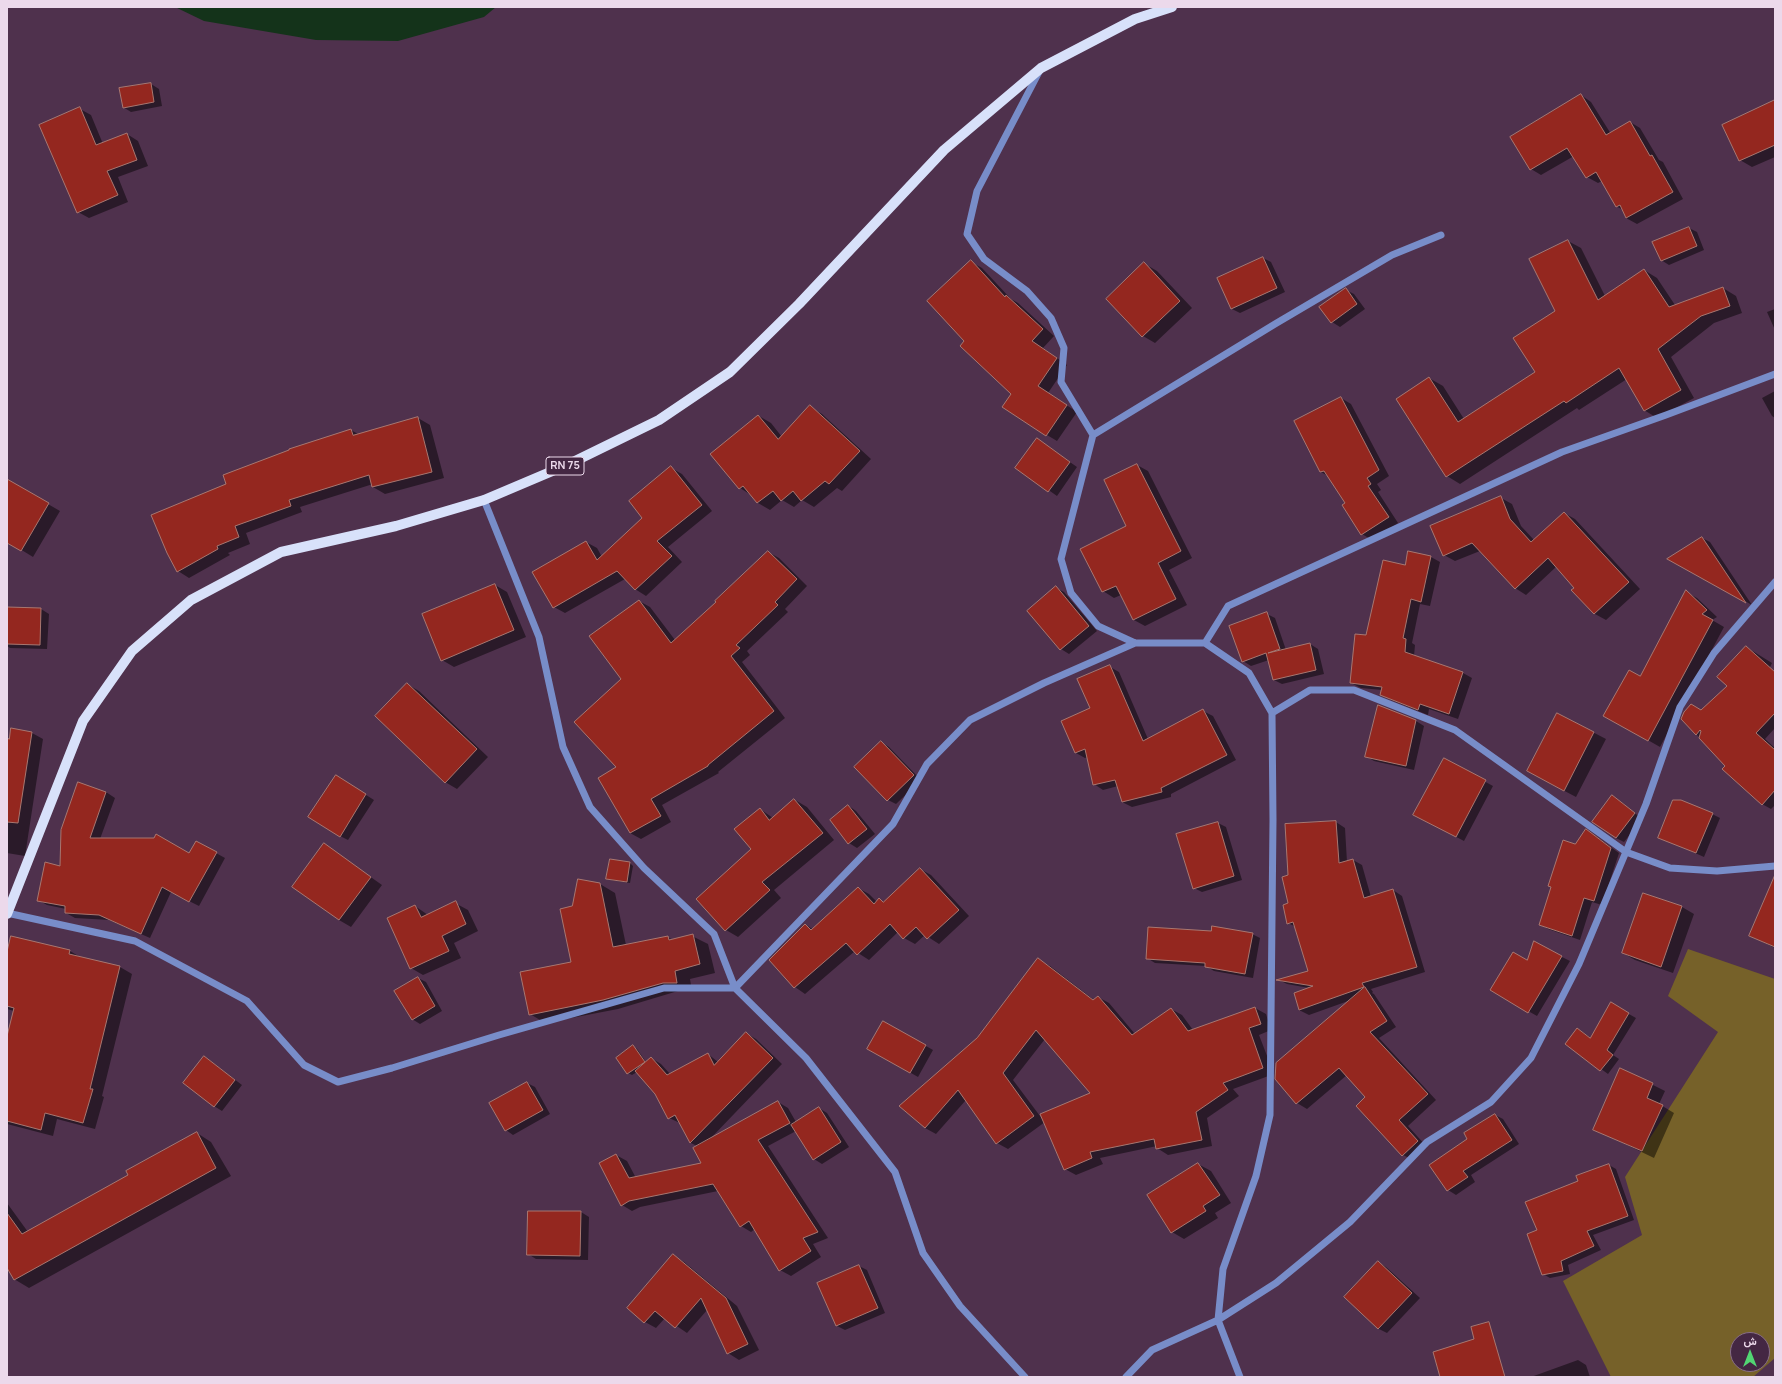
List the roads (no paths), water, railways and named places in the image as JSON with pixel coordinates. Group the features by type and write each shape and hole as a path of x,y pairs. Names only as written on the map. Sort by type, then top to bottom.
{"main road":[{"name":"RN 75","path":"7,914 83,721 132,651 191,600 281,552 396,526 484,500 569,464 659,420 730,372 799,304 944,150 1041,68 1135,19 1172,7"}],"street":[{"path":"1041,68 977,191 967,234 984,259 1028,291 1051,318 1064,348 1061,382 1093,435"},
{"path":"1135,643 1098,626 1071,593 1061,559 1093,435 1275,324 1392,255 1441,235"},
{"path":"1205,643 1228,606 1562,452 1775,374"},
{"path":"484,500 539,637 563,747 590,807 644,868 714,934 735,988 806,1058 896,1172 923,1253 960,1306 1025,1377"},
{"path":"1126,1377 1152,1350 1218,1320 1276,1283 1350,1222 1427,1142 1491,1102 1531,1058 1579,964 1646,804 1680,707 1714,653 1775,582"},
{"path":"7,914 135,941 247,1002 304,1065 338,1082 392,1068 499,1035 664,988 735,988 893,824 927,764 970,720 1044,683 1135,643 1205,643 1250,673 1272,713 1273,820 1270,1115 1256,1176 1222,1269 1218,1320 1240,1377"},
{"path":"1272,713 1310,690 1354,690 1455,730 1626,852 1670,868 1717,871 1775,866"}]}
